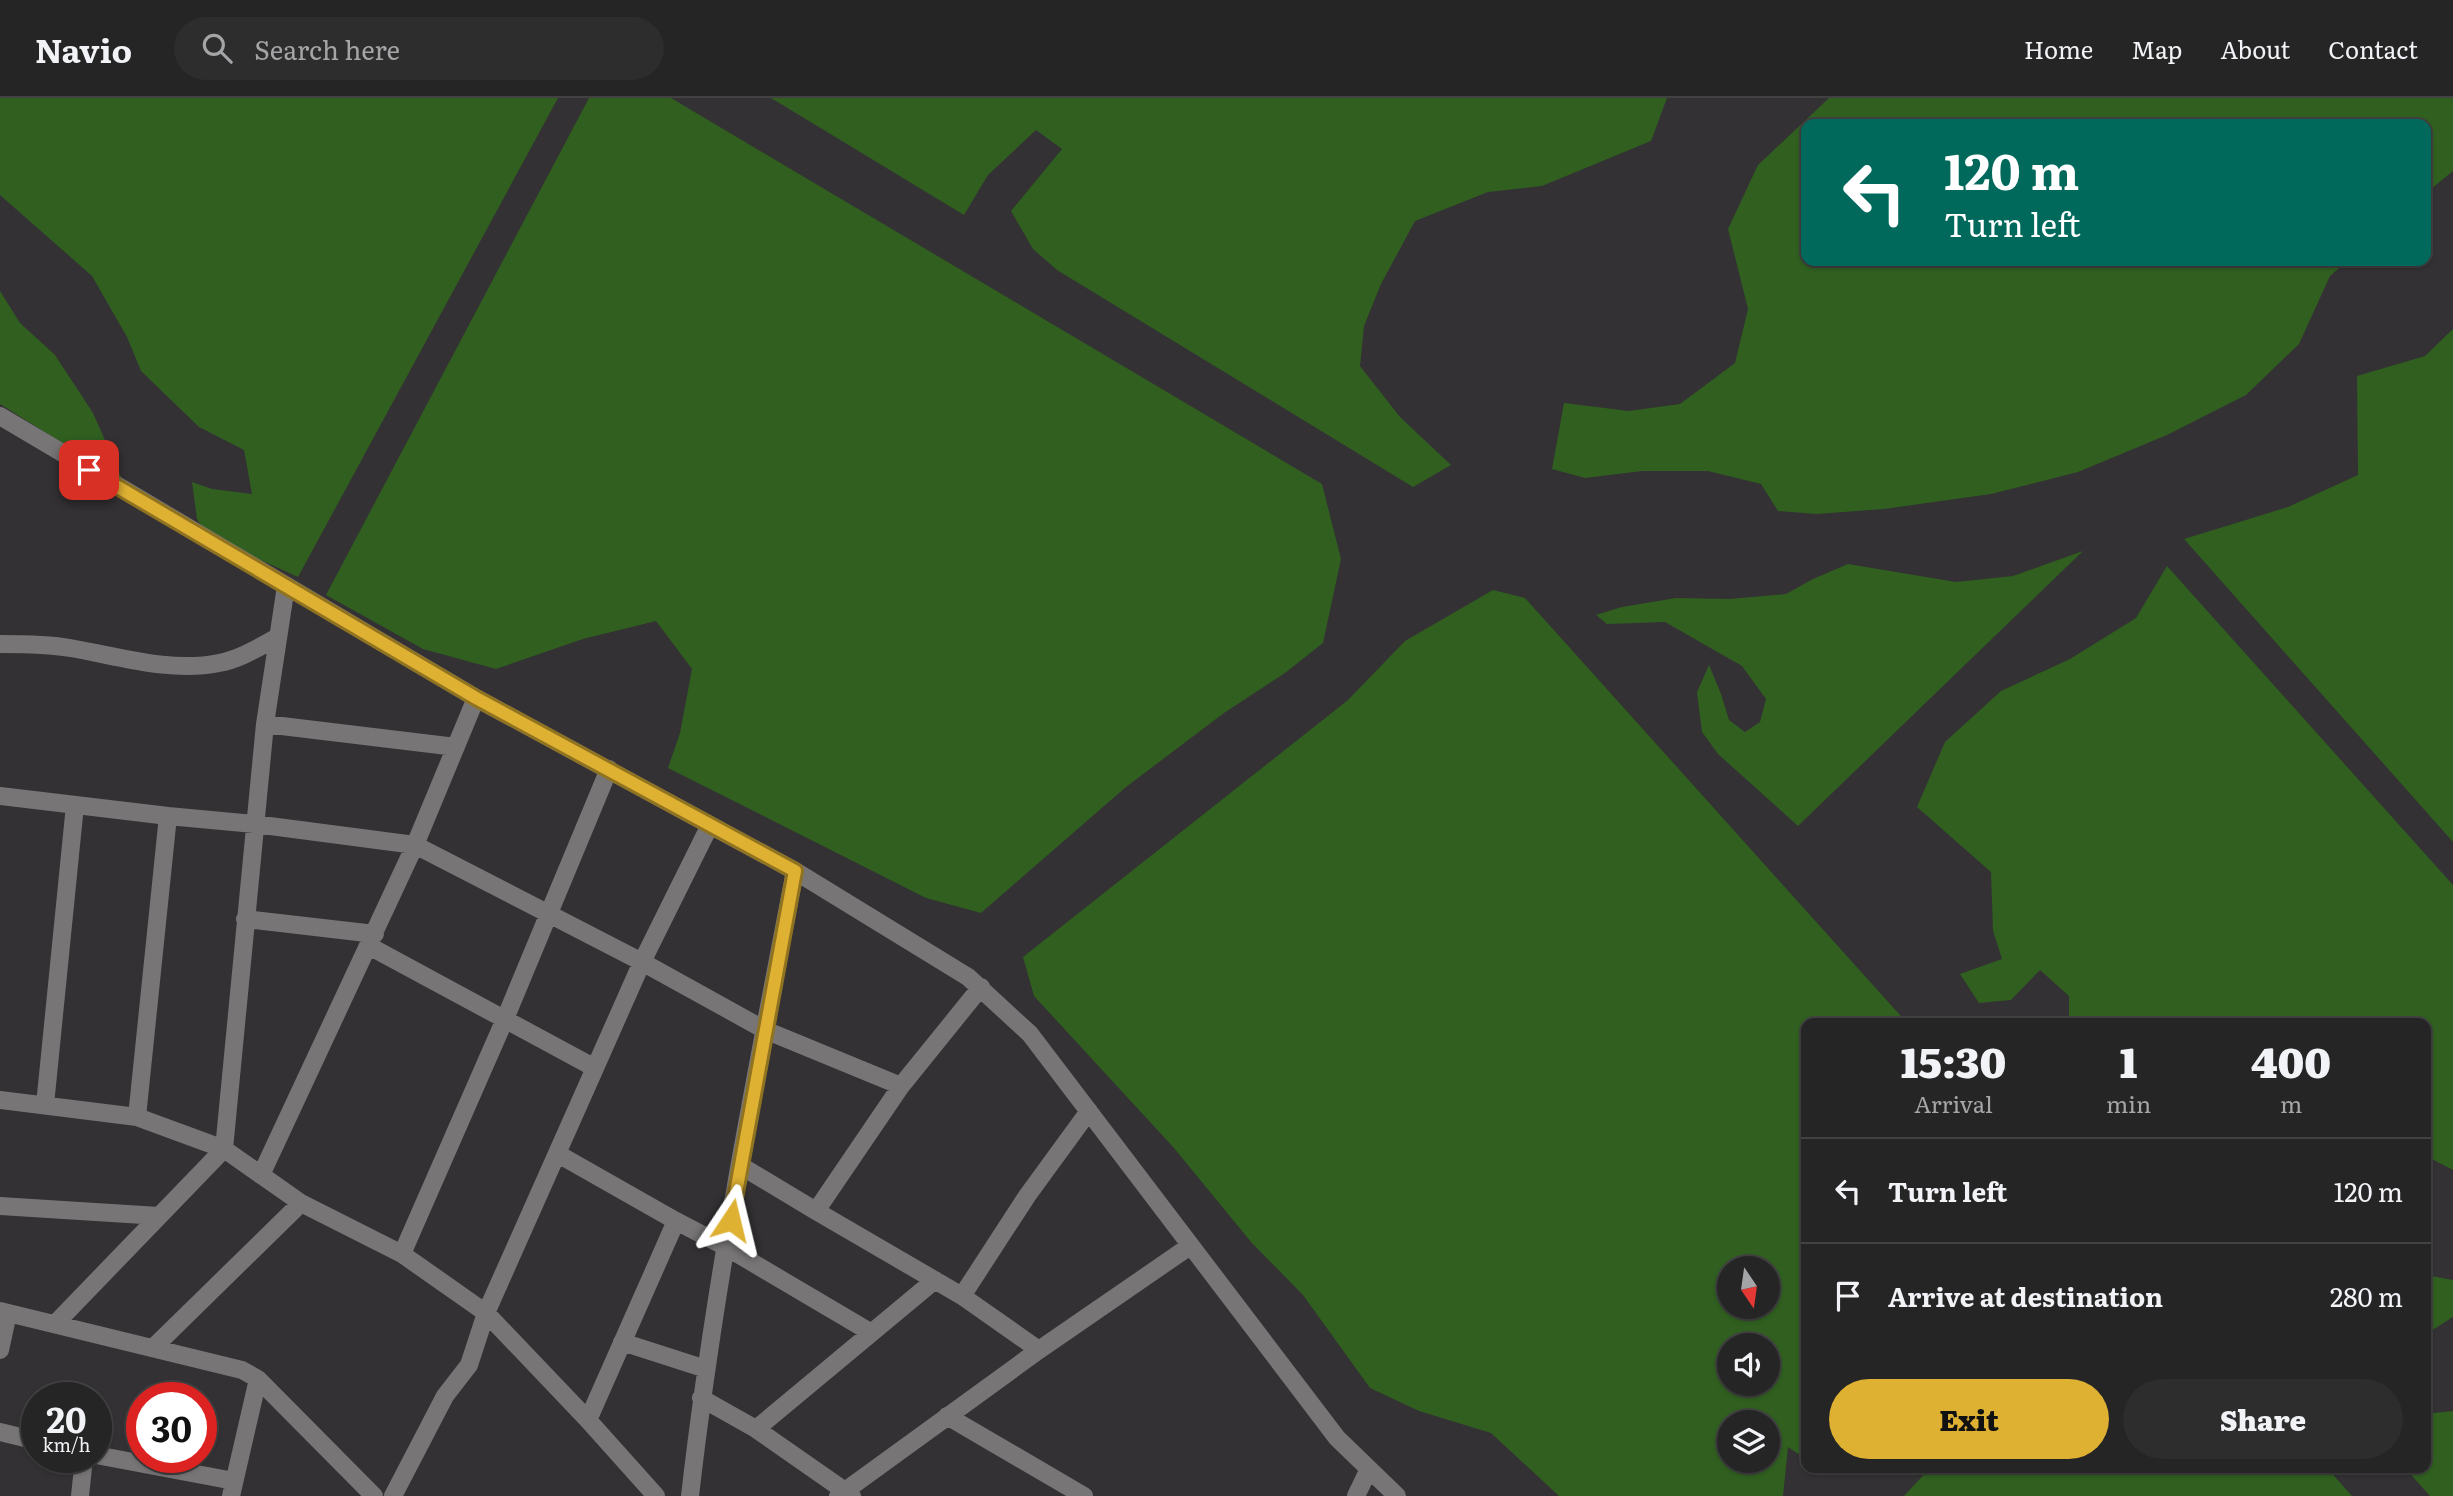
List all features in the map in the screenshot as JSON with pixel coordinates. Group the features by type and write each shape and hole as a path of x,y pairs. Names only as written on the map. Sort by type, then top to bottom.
{"street":[{"path":"0,416 476,698 795,871 981,987 1030,1034 1337,1438 1368,1471 1397,1496"},
{"path":"55,1324 224,1149 265,724 286,586"},
{"path":"0,644 49,645 145,662 191,665 219,663 242,656 278,637"},
{"path":"261,1175 415,845 476,698"},
{"path":"265,724 456,747"},
{"path":"402,1254 505,1019 609,769"},
{"path":"0,796 415,845 642,962 765,1030 901,1086"},
{"path":"45,1105 75,805"},
{"path":"137,1116 169,816"},
{"path":"393,1496 445,1396 469,1366 486,1314 642,962 710,825"},
{"path":"690,1496 701,1398 726,1247 795,871"},
{"path":"245,919 372,940 505,1019 595,1068"},
{"path":"816,1211 901,1086 981,987"},
{"path":"0,1100 137,1116 224,1149 301,1203 402,1254 486,1314 588,1420 656,1496"},
{"path":"962,1296 1027,1196 1089,1111"},
{"path":"558,1154 726,1247 870,1332"},
{"path":"741,1166 962,1296 1039,1350"},
{"path":"154,1347 301,1203"},
{"path":"0,1206 159,1216"},
{"path":"588,1420 676,1221"},
{"path":"701,1398 756,1429 845,1494 947,1416 1189,1246"},
{"path":"756,1429 935,1280"},
{"path":"0,1350 4,1312 242,1370 258,1380 374,1496"},
{"path":"622,1342 706,1369"},
{"path":"112,1459 233,1488 258,1380"},
{"path":"947,1416 1084,1496"},
{"path":"0,1432 21,1437"},
{"path":"1356,1496 1368,1471"},
{"path":"80,1496 82,1473"}],"green space":[{"path":"0,98 558,98 298,577 208,536 197,519 192,482 212,489 252,494 244,450 199,427 141,371 127,337 92,276 0,195"},
{"path":"589,98 671,98 1322,484 1341,559 1323,643 1126,787 981,913 926,898 668,768 680,733 692,669 656,621 583,639 496,669 423,649 326,595"},
{"path":"771,98 1667,98 1651,141 1542,186 1488,192 1415,221 1381,284 1364,326 1360,366 1400,417 1451,465 1413,487 1057,270 1033,249 1011,211 1062,149 1036,130 988,175 964,215"},
{"path":"1829,98 2453,98 2453,171 2431,189 2431,119 1807,119"},
{"path":"1801,124 1801,266 2341,266 2330,276 2299,344 2246,395 2167,435 2078,472 1991,494 1884,509 1817,514 1778,511 1761,484 1708,471 1642,471 1585,478 1552,469 1564,403 1629,411 1680,404 1735,363 1748,309 1728,229 1758,165"},
{"path":"0,291 20,323 55,355 93,413 123,481 0,404"},
{"path":"2453,329 2453,842 2184,539 2288,507 2358,475 2357,376 2425,356"},
{"path":"2083,551 1798,826 1718,754 1702,732 1697,692 1709,665 1729,720 1745,732 1760,722 1766,699 1742,666 1665,622 1607,624 1596,615 1622,607 1676,598 1730,599 1786,594 1848,564 1956,582 2013,576"},
{"path":"2167,566 2453,885 2453,1170 2431,1159 2431,1018 2069,1018 2069,996 2040,970 2011,1000 1979,1003 1960,974 2002,959 1993,931 1991,872 1917,807 1945,742 2001,691 2070,659 2136,618"},
{"path":"1493,590 1525,598 1903,1018 1801,1018 1801,1456 1788,1447 1783,1496 1559,1496 1491,1433 1419,1411 1370,1388 1303,1295 1251,1242 1174,1148 1034,996 1023,957 1348,700 1405,641"},
{"path":"2431,1276 2453,1280 2453,1317 2431,1331"},
{"path":"2431,1411 2453,1411 2453,1496 2430,1496 2409,1473 2431,1473"},
{"path":"1925,1473 2331,1473 2352,1496 1904,1496"}],"route":[{"path":"89,470 476,698 795,871 731,1220"}]}
